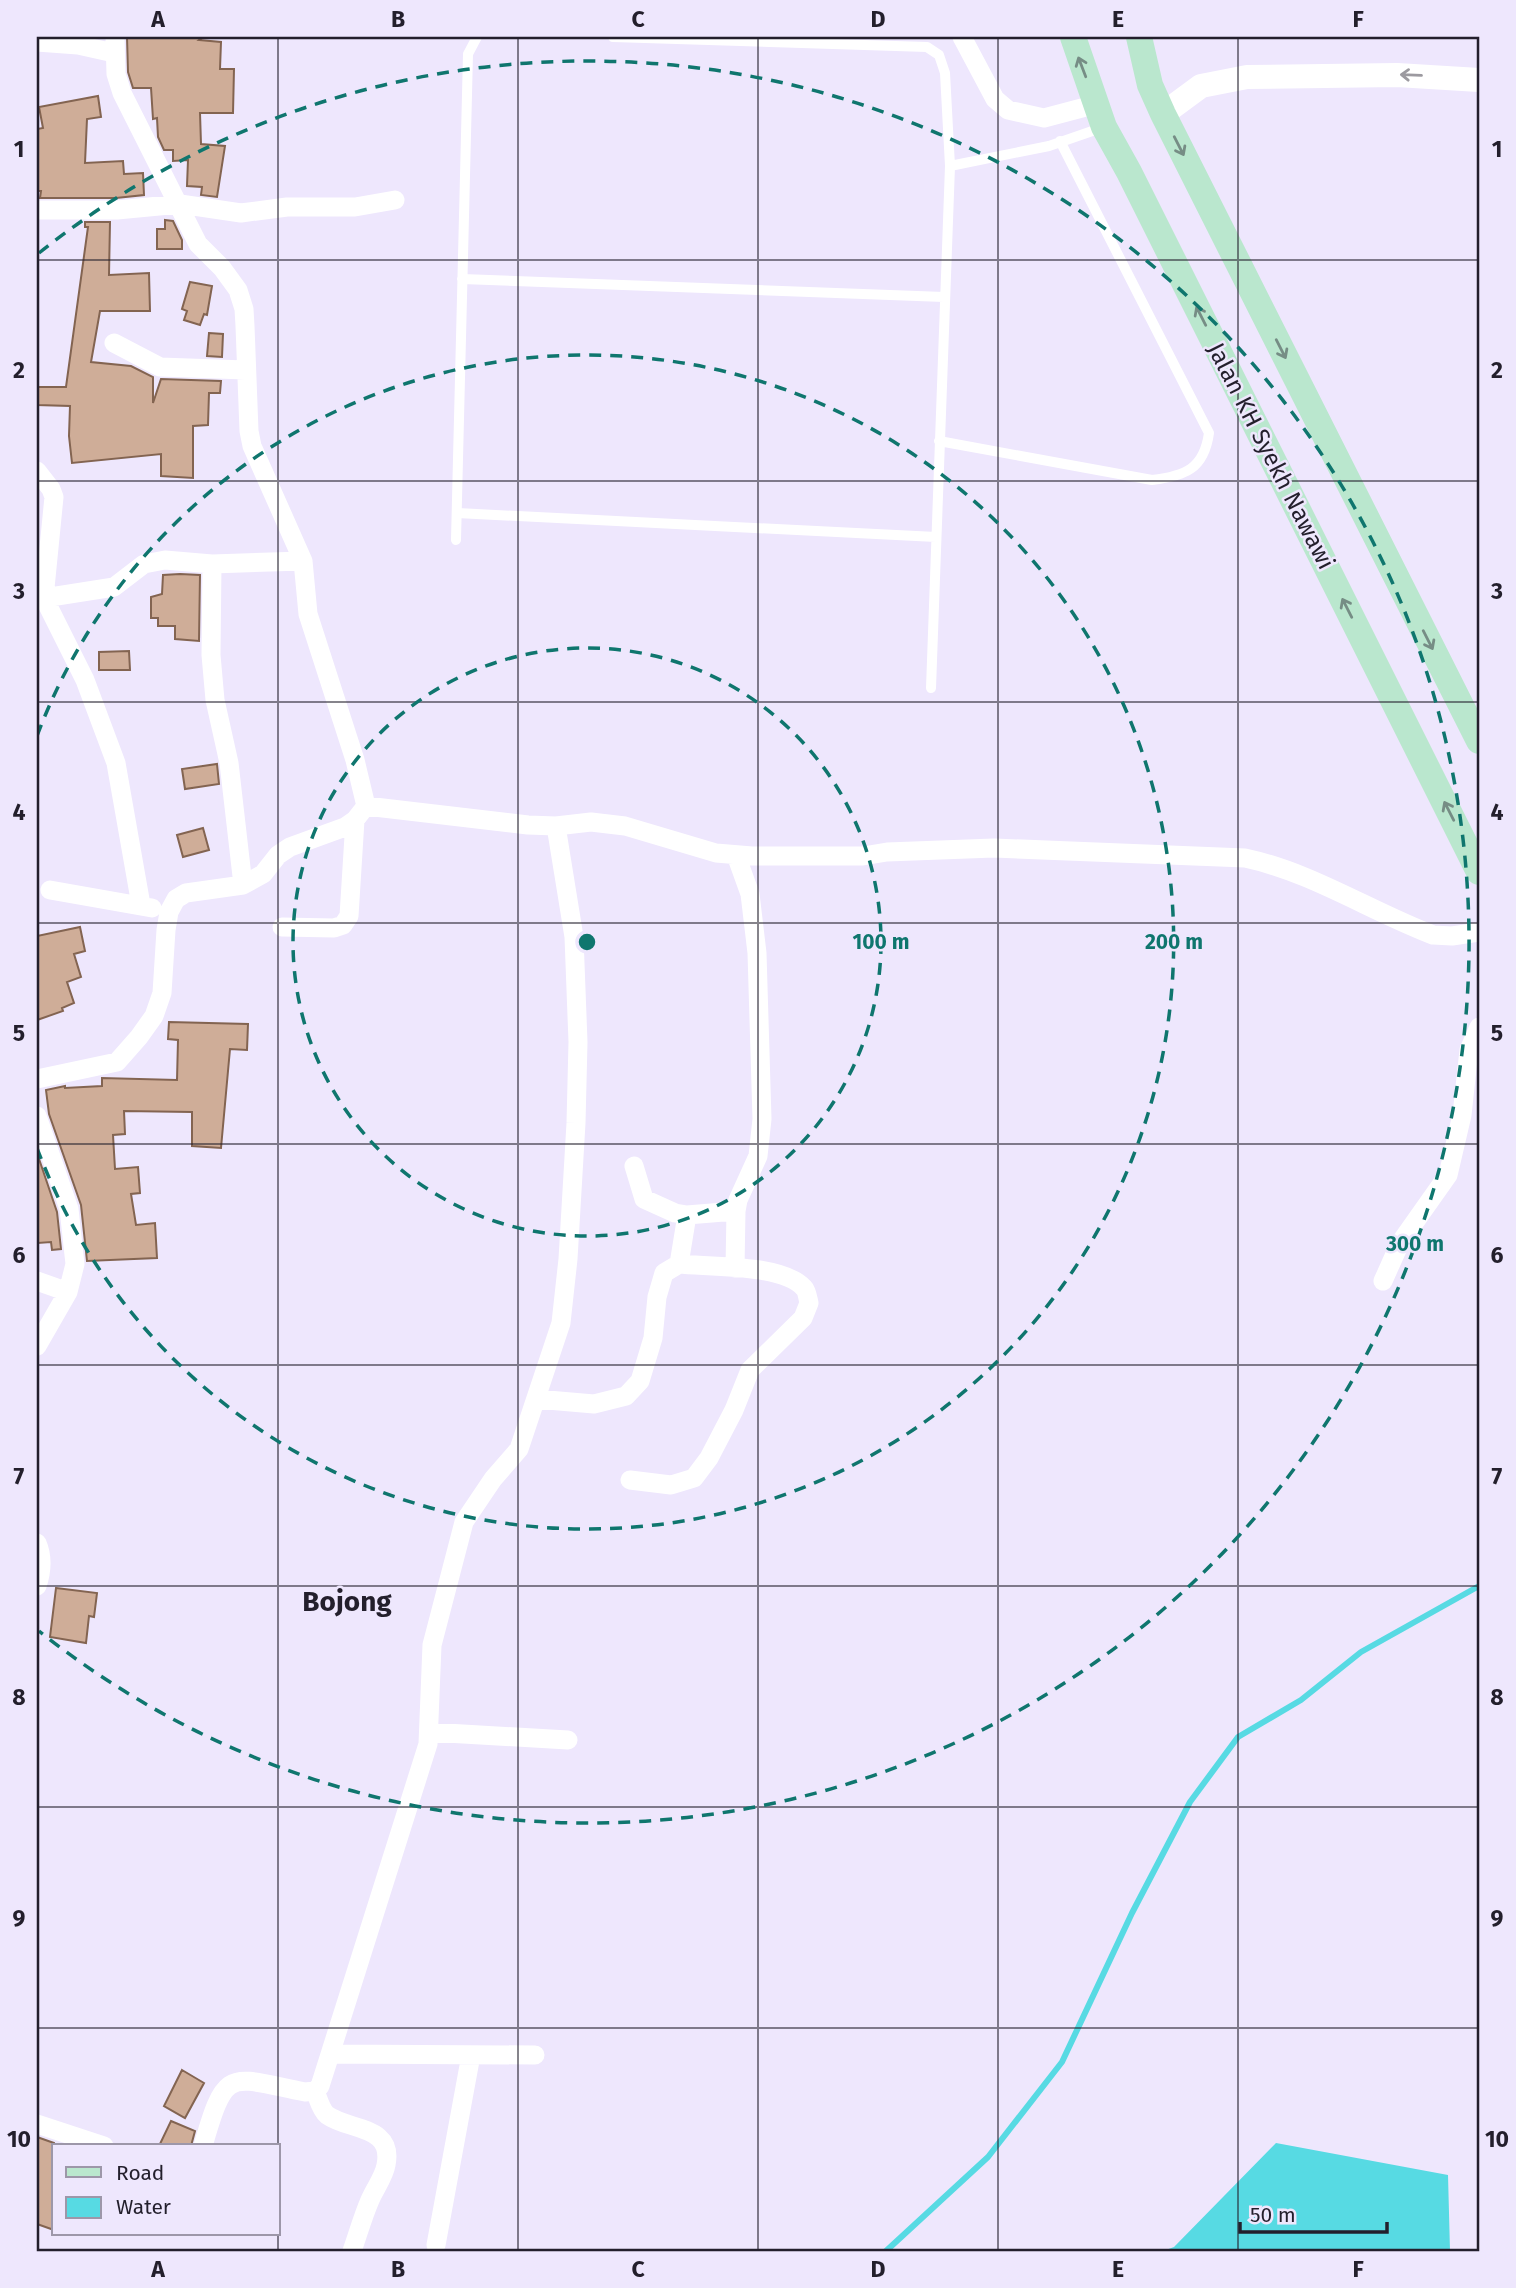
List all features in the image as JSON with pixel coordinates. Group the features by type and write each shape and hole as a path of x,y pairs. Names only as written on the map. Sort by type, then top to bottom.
{"main road":[{"name":"Jalan KH Syekh Nawawi","path":"1073,37 1100,115 1479,872"},
{"path":"1139,37 1150,85 1163,114 1479,741"}],"street":[{"path":"962,37 995,99 1008,110 1044,118 1100,115"},
{"path":"37,42 78,46 114,45 116,74 122,93 198,244 222,268 238,290 244,309 252,446 303,561 308,614 355,760 361,813 349,916 343,925 334,929 282,927"},
{"path":"1163,114 1201,86 1247,77 1397,75 1479,79"},
{"path":"37,210 117,210 180,204 241,213 287,207 355,207 395,200"},
{"path":"114,343 159,367 246,370"},
{"path":"37,471 54,497 40,599 85,680 116,762 141,905"},
{"path":"40,599 114,587 144,564 165,560 212,564 303,561"},
{"path":"212,564 211,655 215,700 229,763 243,885"},
{"path":"37,1079 117,1062 139,1037 154,1016 162,993 169,912 176,899 186,893 243,885 263,874 278,855 290,847 345,827 361,813 528,825 556,826 592,822 625,826 693,847 736,855 863,856 887,852 994,848 1245,858 1273,864 1298,874 1433,935 1452,936 1479,932"},
{"path":"205,2144 218,2097 227,2085 241,2080 305,2092 315,2091 320,2085 428,1744 432,1645 464,1522 486,1488 519,1449 561,1323 568,1259 576,1123 578,1018 574,937 556,826"},
{"path":"735,1268 736,1211 738,1200 758,1156 762,1119 757,953 750,894 736,855"},
{"path":"50,890 169,912"},
{"path":"1383,1281 1400,1243 1448,1175 1462,1115 1469,1050 1479,1027"},
{"path":"37,1116 69,1209 75,1264 68,1292 37,1346"},
{"path":"634,1166 644,1199 675,1213 687,1215 736,1211"},
{"path":"679,1264 687,1215"},
{"path":"536,1399 594,1404 626,1396 640,1381 653,1338 657,1297 664,1273 679,1264 765,1271 786,1276 804,1288 809,1303 803,1318 750,1370 734,1410 709,1458 694,1478 671,1485 630,1480"},
{"path":"37,1281 68,1292"},
{"path":"37,1542 42,1572 37,1586"},
{"path":"429,1732 568,1740"},
{"path":"330,2054 535,2055"},
{"path":"436,2245 471,2055"},
{"path":"315,2091 324,2113 339,2122 365,2129 383,2140 386,2146 387,2164 370,2200 352,2251"},
{"path":"37,2124 98,2144"}],"lane":[{"path":"456,540 468,54 477,37"},
{"path":"613,37 927,47 939,55 946,73 950,166 931,688"},
{"path":"950,166 1049,146 1100,115"},
{"path":"939,441 1152,480 1173,478 1199,464 1207,448 1209,433 1060,141"},
{"path":"462,279 944,298"},
{"path":"457,513 936,537"}],"water":[{"path":"1276,2143 1448,2175 1450,2251 1163,2251 1174,2247"}],"building":[{"path":"127,37 203,37 199,40 221,42 220,69 234,69 233,113 200,113 201,144 225,146 217,197 201,195 202,187 187,186 188,160 173,161 173,150 164,150 158,137 157,118 153,119 151,88 133,88 128,72"},
{"path":"98,96 101,117 87,119 85,163 123,161 124,174 143,173 144,195 116,198 40,198 41,191 37,191 37,129 43,128 39,107"},
{"path":"165,220 173,221 182,240 182,249 157,249 157,229 165,229"},
{"path":"85,222 110,222 109,275 149,273 150,311 100,311 91,362 131,366 153,377 153,403 161,379 221,381 220,393 209,393 208,425 193,426 193,478 161,476 161,454 72,463 70,406 37,405 37,387 66,387 88,227 85,227"},
{"path":"190,282 212,286 207,315 204,314 200,325 184,320 187,311 182,309"},
{"path":"209,333 223,334 222,357 207,356"},
{"path":"163,575 200,575 199,641 175,639 175,626 158,626 158,618 151,618 151,597 162,594"},
{"path":"129,651 130,670 99,670 99,652"},
{"path":"217,764 219,784 185,789 182,769"},
{"path":"203,828 209,850 183,857 177,835"},
{"path":"80,927 85,951 74,954 81,977 67,982 74,1003 62,1008 63,1011 37,1020 37,936"},
{"path":"169,1022 248,1024 247,1050 230,1049 221,1148 192,1146 192,1112 124,1111 125,1134 113,1135 115,1169 138,1167 140,1193 131,1194 136,1225 155,1223 157,1258 87,1261 81,1205 49,1114 46,1090 65,1086 102,1086 102,1078 177,1080 178,1040 168,1039"},
{"path":"37,1153 57,1212 61,1249 52,1250 51,1242 38,1243"},
{"path":"56,1588 97,1593 94,1617 89,1616 86,1643 50,1637"},
{"path":"182,2070 204,2083 185,2118 164,2106"},
{"path":"171,2121 195,2131 192,2144 160,2144"},
{"path":"37,2137 54,2144 52,2229 37,2224"}],"waterway":[{"path":"886,2251 988,2157 1062,2062 1132,1913 1190,1802 1238,1737 1301,1700 1361,1652 1479,1586"}],"district":[{"name":"Bojong","path":"347,1601"}]}
